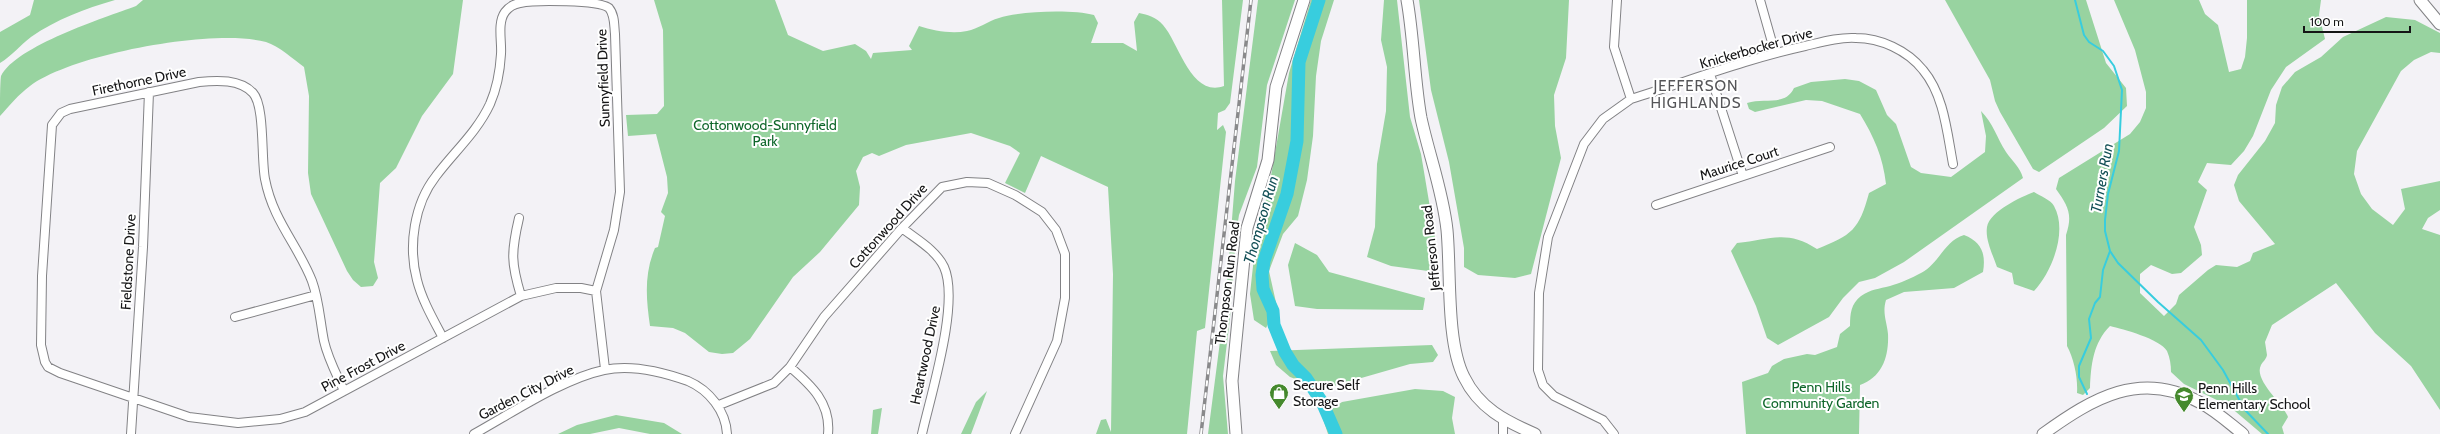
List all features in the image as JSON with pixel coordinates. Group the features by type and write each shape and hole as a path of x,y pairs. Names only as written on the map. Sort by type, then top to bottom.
{"street":[{"name":"Thompson Run Road","path":"1236,434 1232,381 1247,228 1268,160 1276,87 1304,0"},
{"name":"Jefferson Road","path":"1407,0 1418,101 1447,230 1457,356 1463,376 1470,388 1488,409 1503,420 1535,434"},
{"path":"1617,0 1614,47 1631,99"},
{"path":"1760,0 1775,53"},
{"path":"2420,0 2440,24"},
{"name":"Sunnyfield Drive","path":"443,338 417,280 413,257 416,220 422,200 435,177 476,129 490,104 498,78 501,25 504,13 511,6 520,3 591,2 602,4 609,8 613,17 620,192 614,230 596,291 605,369"},
{"name":"Knickerbocker Drive","path":"1614,434 1603,420 1554,396 1543,385 1538,370 1539,293 1548,237 1584,144 1603,119 1631,99 1775,53 1837,39 1857,38 1880,42 1903,53 1923,70 1937,94 1953,164"},
{"path":"1710,74 1743,176"},
{"name":"Firethorne Drive","path":"133,398 60,373 48,367 42,356 42,276 52,125 61,113 70,109 216,80 236,83 247,87 254,94 261,113 262,154 271,201 281,226 312,280 329,358 344,391"},
{"name":"Fieldstone Drive","path":"131,434 150,92"},
{"name":"Maurice Court","path":"1656,204 1830,147"},
{"name":"Cottonwood Drive","path":"719,405 774,382 790,367 824,317 902,228 942,187 966,182 988,184 1015,195 1042,212 1056,230 1065,254 1066,279 1062,323 1057,341 1015,434"},
{"path":"519,218 513,243 512,262 521,296"},
{"name":"Heartwood Drive","path":"902,228 929,248 943,266 949,284 948,320 922,434"},
{"name":"Pine Frost Drive","path":"133,398 189,417 218,422 238,423 280,418 305,412 521,296 556,288 581,288 596,291"},
{"path":"235,317 316,295"},
{"path":"790,367 815,389 823,402 828,434"},
{"name":"Garden City Drive","path":"474,434 576,379 605,369 651,370 679,378 696,384 719,405"},
{"path":"2043,434 2105,395 2123,390 2145,388 2174,391 2194,399 2212,410 2243,434"},
{"path":"719,405 727,434"},
{"path":"1503,420 1503,434"}],"green space":[{"path":"34,0 115,0 92,7 51,25 31,37 0,63 0,32 30,15"},
{"path":"143,0 463,0 453,74 422,116 396,168 380,183 374,262 378,278 373,286 361,287 353,280 347,271 311,194 308,173 309,96 304,67 271,44 243,39 213,38 180,41 110,54 50,74 26,89 0,116 1,76 10,65 24,54 62,34 136,6"},
{"name":"Cottonwood-Sunnyfield Park","path":"654,0 775,0 788,35 823,51 855,44 866,51 871,59 873,53 912,50 909,46 919,26 943,32 961,32 979,27 995,19 1008,16 1032,12 1060,11 1094,15 1098,23 1091,43 1123,43 1137,51 1134,22 1139,13 1158,20 1163,25 1194,77 1203,84 1213,88 1224,86 1222,0 1243,0 1230,103 1225,110 1218,113 1217,130 1223,125 1226,132 1205,328 1197,331 1187,434 1096,434 1101,420 1106,419 1111,432 1113,274 1108,187 1041,156 1025,193 1005,183 1020,153 1010,146 971,133 906,145 879,156 872,153 863,157 856,171 860,187 859,205 820,252 793,277 750,339 733,353 722,354 709,352 685,333 673,328 650,326 647,296 649,267 655,248 658,247 665,216 661,212 668,193 667,177 656,134 628,136 626,115 657,114 664,106 663,30"},
{"path":"1258,0 1295,0 1267,85 1257,167 1239,215 1236,235 1230,318 1223,376 1228,434 1208,434 1226,295 1235,181"},
{"path":"1311,0 1334,0 1321,41 1316,76 1313,136 1307,180 1298,216 1283,234 1269,271 1277,307 1266,328 1254,320 1250,294 1257,229 1268,193 1289,73"},
{"path":"1384,0 1397,0 1410,117 1421,154 1439,261 1428,271 1391,266 1367,257 1375,227 1377,164 1386,111 1387,67 1381,40"},
{"path":"1419,0 1569,0 1566,58 1554,95 1555,126 1561,158 1531,274 1515,278 1478,275 1464,267 1464,248 1449,162 1431,90"},
{"path":"1945,0 2086,0 2106,63 2126,88 2127,106 2104,128 2039,172 2033,169 2000,112 1995,101 1990,80"},
{"path":"2114,0 2199,0 2205,14 2218,25 2229,72 2241,69 2245,57 2247,38 2247,0 2321,0 2319,15 2325,39 2286,67 2271,90 2253,136 2244,151 2231,165 2207,163 2198,182 2207,190 2194,227 2201,245 2202,255 2181,273 2172,274 2151,265 2140,274 2140,293 2164,316 2176,304 2179,295 2208,270 2216,265 2237,267 2250,261 2253,253 2275,244 2239,201 2234,185 2238,175 2265,141 2275,123 2276,105 2282,87 2295,72 2321,57 2343,37 2386,17 2415,20 2440,33 2440,53 2431,52 2414,60 2401,71 2357,151 2354,174 2361,194 2372,209 2393,225 2405,209 2401,189 2440,181 2440,210 2428,218 2422,229 2440,235 2440,410 2411,366 2375,333 2336,283 2272,325 2265,342 2267,355 2261,365 2261,378 2288,417 2282,427 2284,434 2262,434 2229,406 2184,384 2171,372 2171,364 2167,351 2157,342 2141,335 2110,326 2096,347 2092,363 2090,388 2083,395 2077,393 2075,369 2067,346 2066,235 2069,216 2064,200 2056,189 2059,178 2130,134 2140,122 2146,108 2146,92 2135,50"},
{"path":"1845,79 1859,81 1876,90 1887,115 1896,124 1911,167 1921,173 1951,177 1985,152 1986,136 1981,111 1989,120 2003,147 2018,167 2023,178 1904,262 1875,278 1859,282 1843,298 1829,317 1778,345 1767,338 1756,306 1731,251 1737,243 1778,237 1796,239 1817,249 1838,240 1852,230 1857,223 1862,215 1869,193 1886,184 1885,174 1870,131 1860,114 1822,101 1806,100 1755,112 1749,109 1747,103 1754,101 1780,100 1790,94 1794,88 1811,82"},
{"path":"2034,192 2053,204 2058,216 2059,239 2047,273 2034,291 2014,284 2012,273 1997,267 1987,237 1987,227 1989,221 2000,210 2014,201"},
{"name":"Penn Hills Community Garden","path":"1964,235 1979,245 1984,260 1983,272 1954,288 1904,292 1886,300 1884,309 1888,334 1887,351 1883,365 1879,371 1874,377 1860,385 1859,434 1746,434 1742,382 1768,373 1772,366 1784,359 1807,354 1815,355 1837,347 1840,334 1850,326 1853,306 1861,296 1902,282 1921,273 1932,264 1951,242"},
{"path":"1295,243 1317,255 1329,272 1425,298 1423,310 1317,309 1295,306 1288,265"},
{"path":"1432,345 1438,355 1433,362 1410,364 1323,389 1290,377 1276,365 1270,351"},
{"path":"1415,389 1443,391 1455,397 1452,418 1455,434 1328,434 1322,416 1342,402"},
{"path":"987,391 971,434 961,434 976,402"},
{"path":"882,408 878,434 871,434 873,410"},
{"path":"616,415 664,423 682,434 650,434 619,428 590,434 558,434 577,425"}],"waterway":[{"name":"Thompson Run","path":"1319,0 1299,62 1297,141 1287,194 1264,261 1262,275 1263,289 1273,311 1274,325 1285,352 1293,365 1306,378 1322,402 1336,434"},
{"name":"Turners Run","path":"2075,0 2084,35 2089,42 2103,51 2114,66 2122,90 2119,151 2108,194 2105,220 2105,231 2110,251 2118,263 2158,302 2201,340 2223,370 2245,410 2268,434"},
{"path":"2087,394 2079,377 2079,366 2091,338 2089,319 2095,303 2100,297 2103,270 2110,251"}],"railway":[{"path":"1201,434 1251,0"}],"place":[{"name":"Secure Self Storage","path":"1279,410"},
{"name":"Penn Hills Elementary School","path":"2184,413"}],"district":[{"name":"JEFFERSON HIGHLANDS","path":"1696,94"}]}
